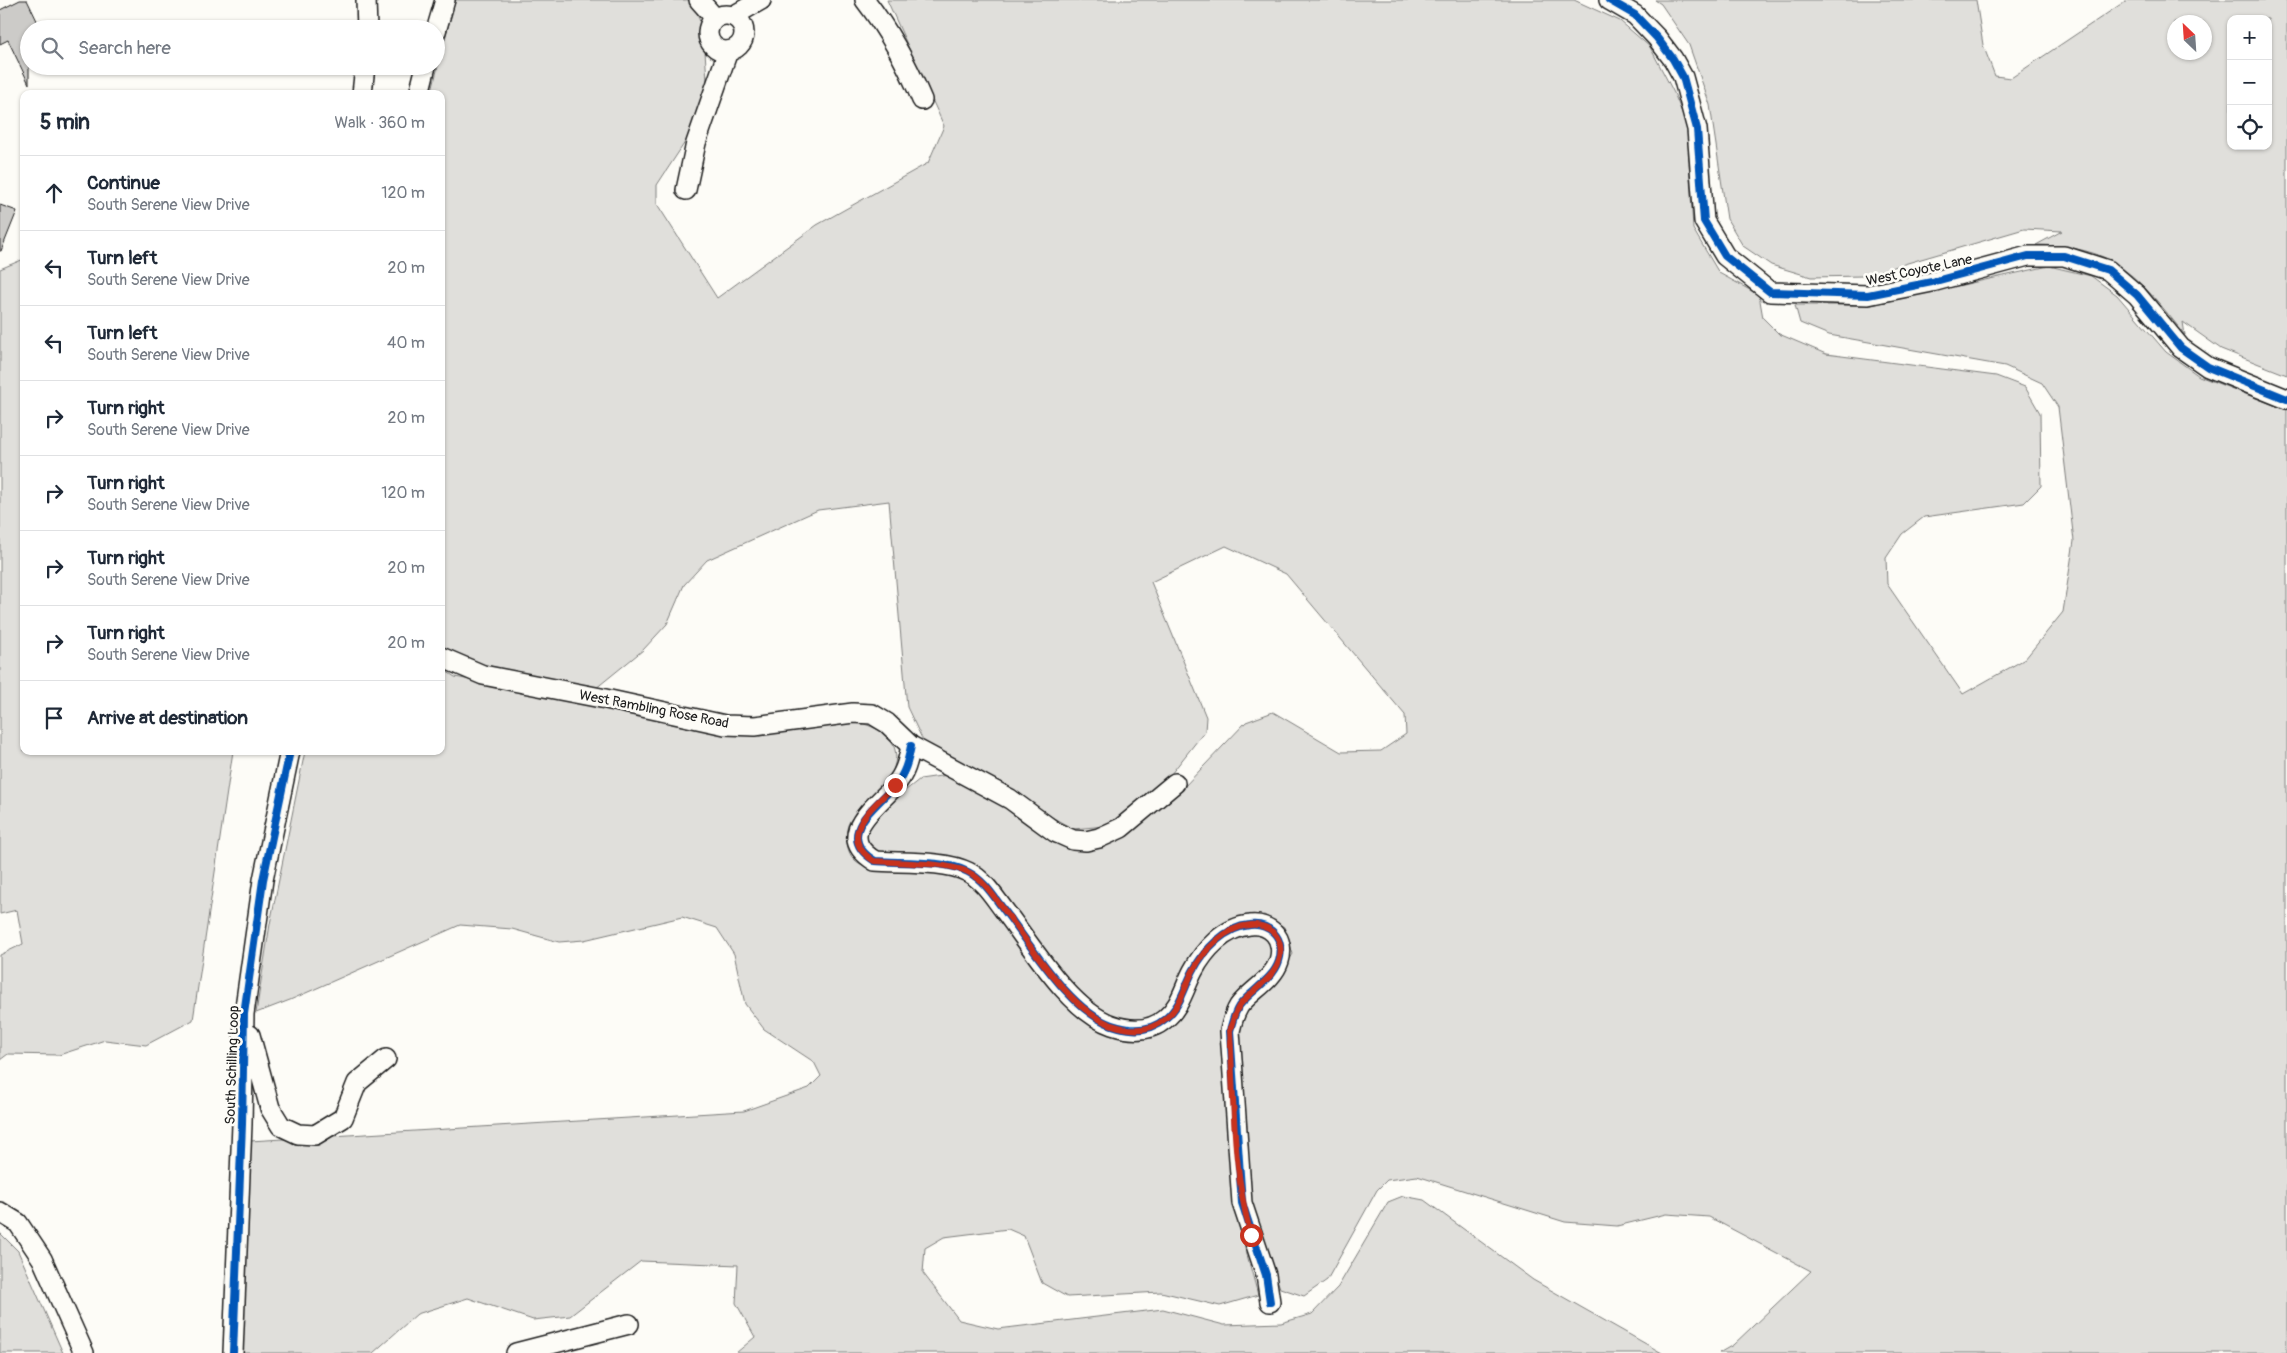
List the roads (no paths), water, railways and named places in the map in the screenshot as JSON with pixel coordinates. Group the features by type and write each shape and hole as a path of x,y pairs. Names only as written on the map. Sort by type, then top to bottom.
{"street":[{"path":"366,0 367,20"},
{"path":"439,20 445,0"},
{"path":"699,0 724,17 742,23 744,35 739,46 728,50 717,48 709,39 709,28 724,17 761,0"},
{"path":"865,0 882,22 908,68 922,100"},
{"name":"West Coyote Lane","path":"1608,0 1635,15 1646,26 1673,59 1683,76 1697,129 1704,221 1725,256 1770,292 1868,295 1932,282 2028,256 2064,256 2108,270 2137,296 2181,348 2208,367 2287,399"},
{"path":"686,190 696,142 728,50"},
{"path":"363,90 365,75"},
{"path":"420,90 424,75"},
{"name":"West Rambling Rose Road","path":"445,659 483,676 601,698 725,726 755,726 853,713 872,714 886,723 911,746 1010,799 1055,832 1073,840 1086,841 1099,838 1121,828 1175,783"},
{"path":"911,746 905,771 863,817 857,832 858,846 865,855 874,861 944,866 968,872 987,888 1064,989 1088,1013 1111,1025 1132,1030 1153,1027 1166,1019 1179,1004 1194,970 1205,952 1231,930 1243,925 1256,924 1266,927 1275,933 1281,950 1279,962 1271,974 1239,1006 1233,1018 1230,1031 1242,1203 1266,1275 1270,1302"},
{"name":"South Schilling Loop","path":"233,1353 242,1124 244,1014 264,880 289,755"},
{"path":"244,1014 270,1108 281,1126 298,1134 315,1135 342,1118 357,1082 386,1059"},
{"path":"0,1212 18,1223 42,1259 84,1353"},
{"path":"516,1353 629,1324"}]}
